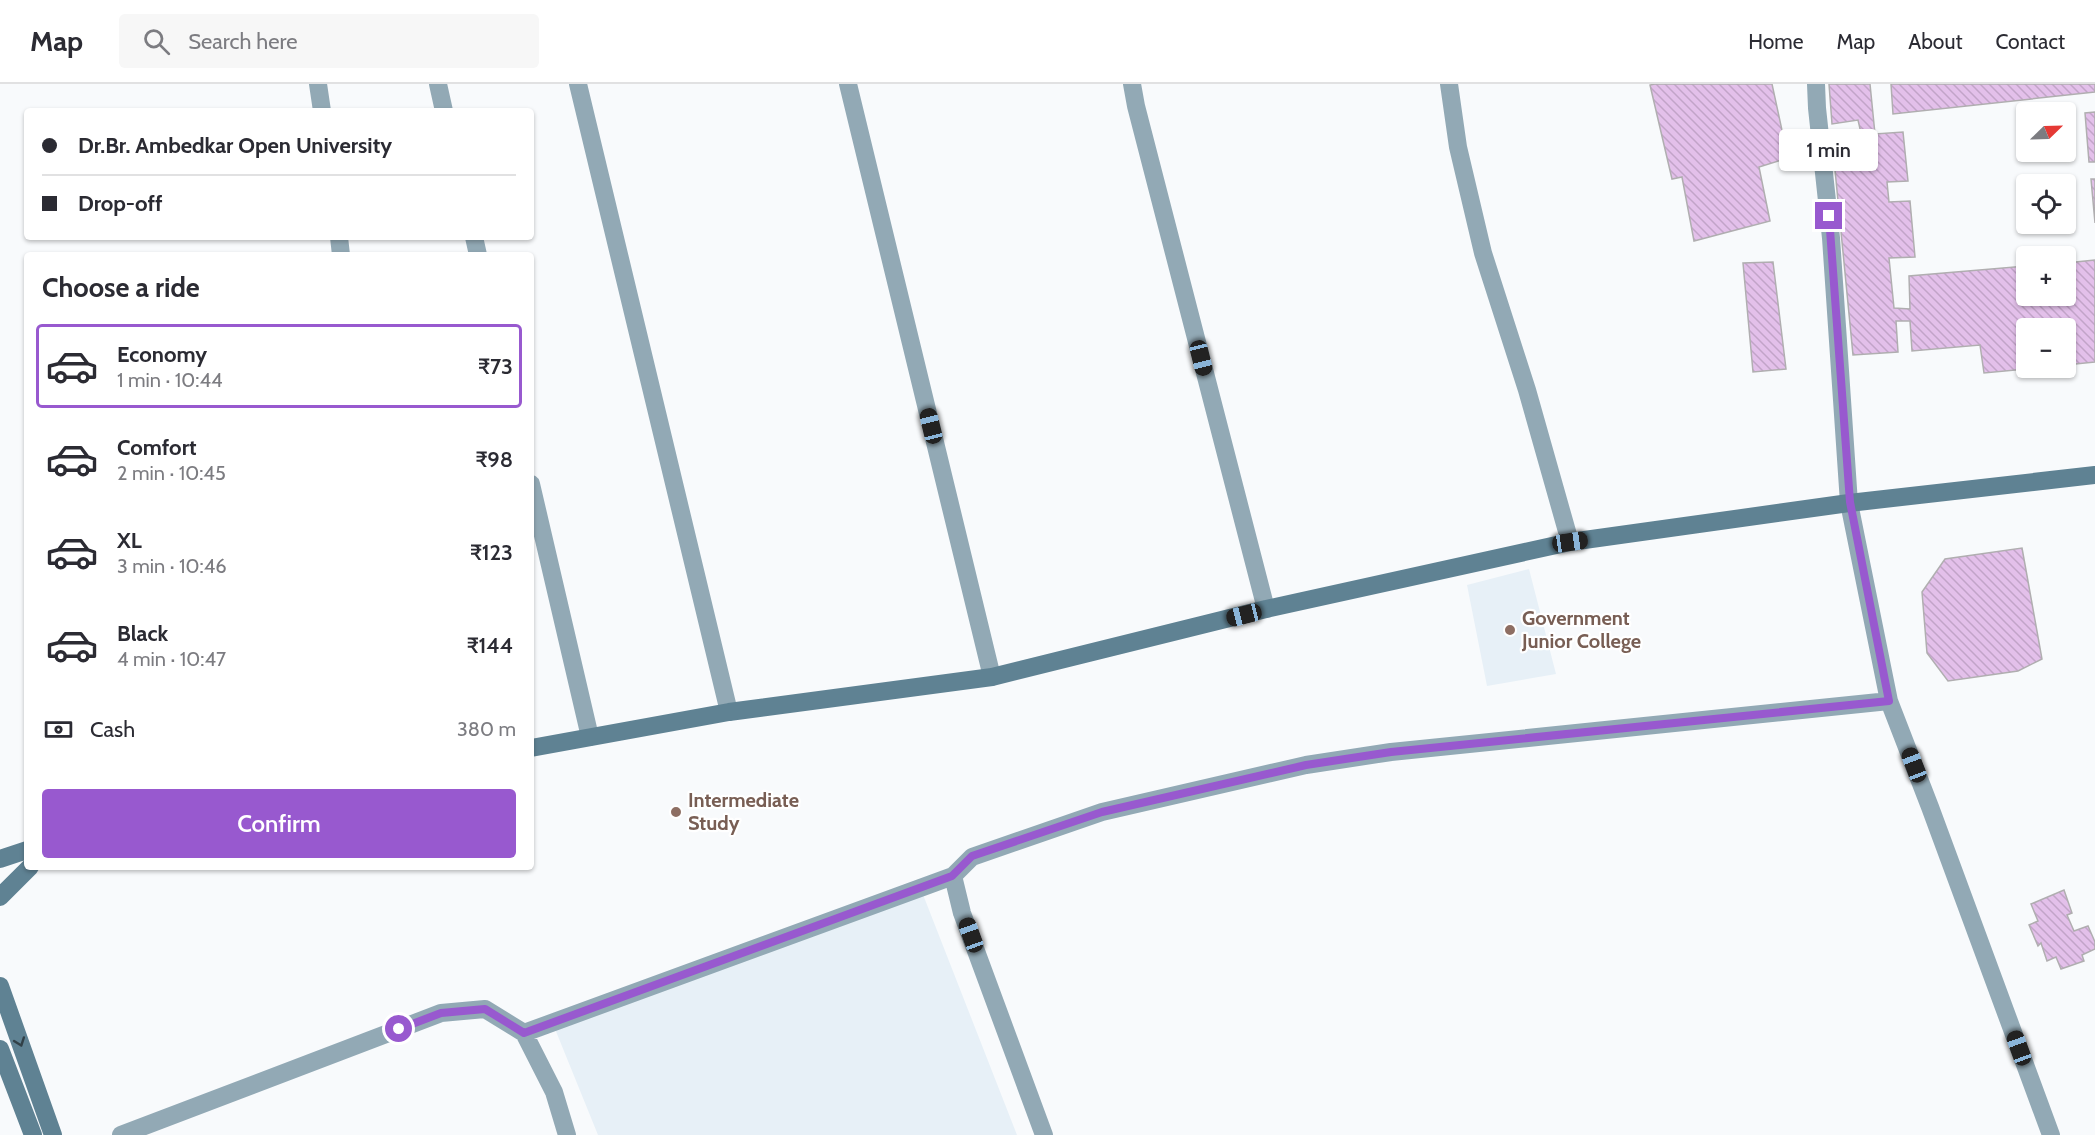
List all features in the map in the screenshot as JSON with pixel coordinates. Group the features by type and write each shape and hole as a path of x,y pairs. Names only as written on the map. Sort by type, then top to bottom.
{"street":[{"path":"318,84 322,108"},
{"path":"438,84 443,108"},
{"path":"578,84 729,712"},
{"path":"848,84 992,677"},
{"path":"1132,84 1266,609"},
{"path":"1449,84 1458,147 1483,253 1527,390 1570,542"},
{"path":"1816,84 1831,238 1850,502 1889,701 2051,1135"},
{"path":"534,747 729,712 992,677 1266,609 1570,542 1850,502 2095,475"},
{"path":"534,497 590,737"},
{"path":"524,1033 952,876 972,856 1102,812 1306,765 1391,752 1889,701"},
{"path":"0,859 24,851"},
{"path":"0,897 27,870"},
{"path":"952,876 963,913 1044,1135"},
{"path":"0,986 53,1135"},
{"path":"121,1135 441,1013 485,1009 524,1033 554,1092 567,1135"},
{"path":"0,1049 33,1135"}],"shaded area":[{"name":"Government Junior College","path":"1529,569 1556,674 1487,686 1467,585"},
{"path":"922,892 1017,1135 598,1135 553,1024"}],"building":[{"path":"1772,84 1788,158 1759,167 1770,221 1694,241 1682,177 1672,179 1650,85"},
{"path":"1829,84 1870,84 1875,134 1903,132 1908,181 1887,182 1889,202 1910,201 1915,257 1889,258 1894,308 1910,309 1909,276 2016,267 2016,306 2076,306 2076,262 2095,260 2095,362 2076,364 2076,318 2016,318 2016,370 1984,373 1980,345 1912,351 1910,321 1896,321 1898,352 1853,355 1832,139 1861,133 1858,120 1832,124"},
{"path":"1891,84 2095,84 2095,92 1893,114"},
{"path":"2095,112 2095,162 2089,162 2085,113"},
{"path":"2091,179 2095,179 2095,223"},
{"path":"1773,262 1786,369 1753,372 1743,263"},
{"path":"2022,548 2042,659 2018,671 1948,681 1927,653 1922,592 1945,559"},
{"path":"2064,890 2072,913 2067,915 2074,931 2088,926 2095,942 2095,949 2082,955 2084,961 2061,969 2056,957 2047,961 2041,943 2038,946 2029,925 2038,921 2031,904"}],"place":[{"name":"Government Junior College","path":"1510,630"},
{"name":"Intermediate Study","path":"676,812"}],"route":[{"path":"399,1029 441,1013 485,1009 524,1033 952,876 972,856 1102,812 1306,765 1391,752 1889,701 1850,502 1829,216"}]}
